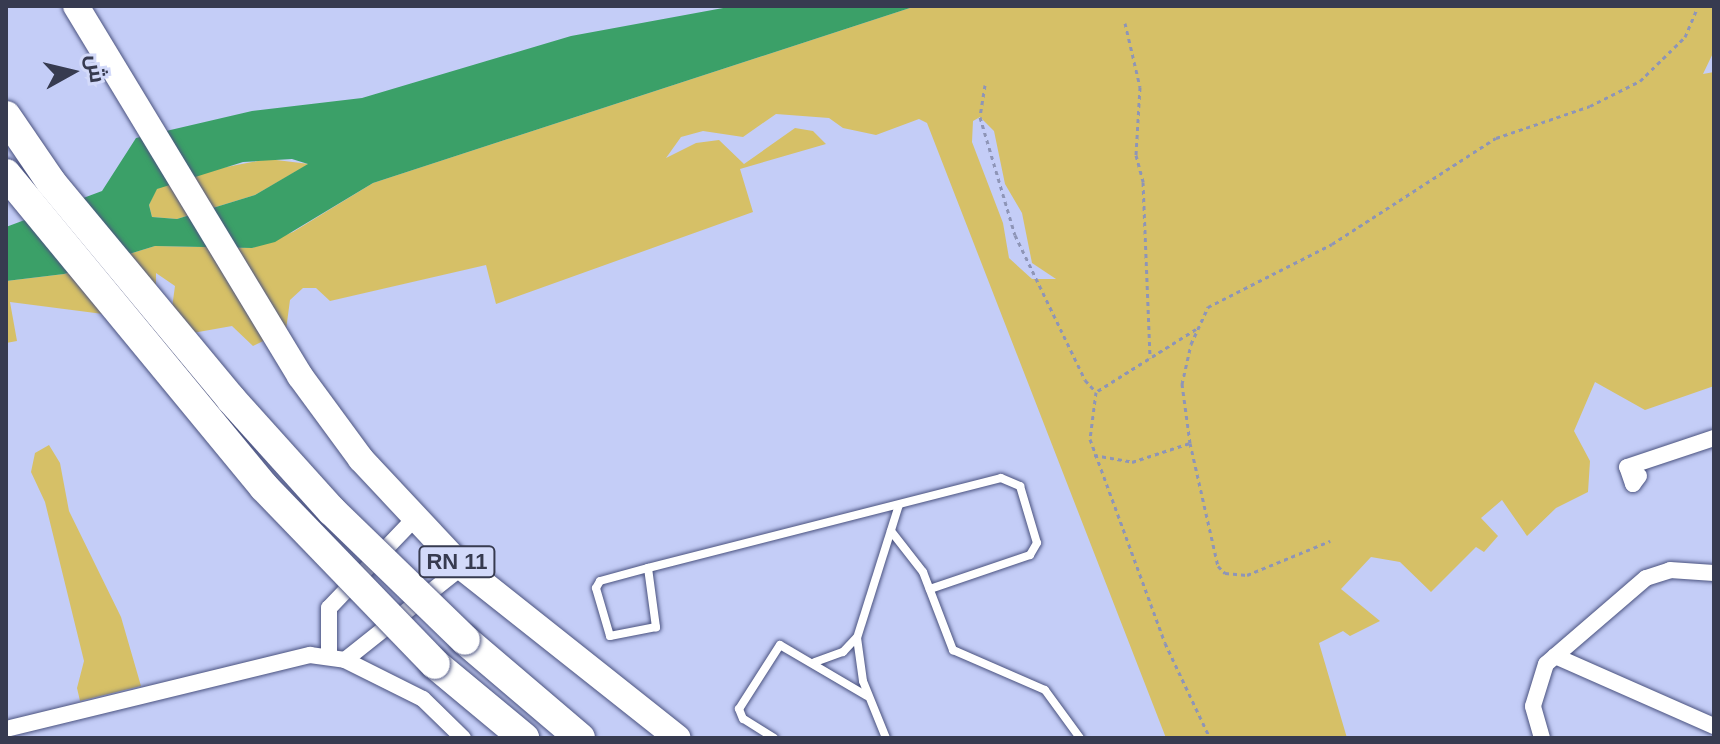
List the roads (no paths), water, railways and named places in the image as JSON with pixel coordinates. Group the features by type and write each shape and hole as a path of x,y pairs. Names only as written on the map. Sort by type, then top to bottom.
{"highway":[{"path":"6,116 51,182 231,399 332,511 465,640 580,738"},
{"path":"6,174 264,487 435,664 524,738"}],"main road":[{"name":"RN 11","path":"76,6 279,342 361,459 462,567 678,738"}],"street":[{"path":"1639,476 1633,484 1627,467 1714,438"},
{"path":"337,658 329,608 415,518"},
{"path":"337,658 462,567"},
{"path":"1542,738 1535,690 1555,656 1646,578 1670,570 1714,573"},
{"path":"1555,656 1714,726"},
{"path":"6,729 286,657 337,658 423,699 463,738"}],"lane":[{"path":"648,568 658,624 610,636 597,585 648,568 1001,478 1020,486 1037,543 1030,555 930,589"},
{"path":"815,662 843,652 857,638 899,505"},
{"path":"891,531 918,564 953,650 1036,684 1059,704 1080,738"},
{"path":"857,638 868,696 886,738"},
{"path":"774,738 743,719 742,699 780,645 815,662 868,696"}]}
